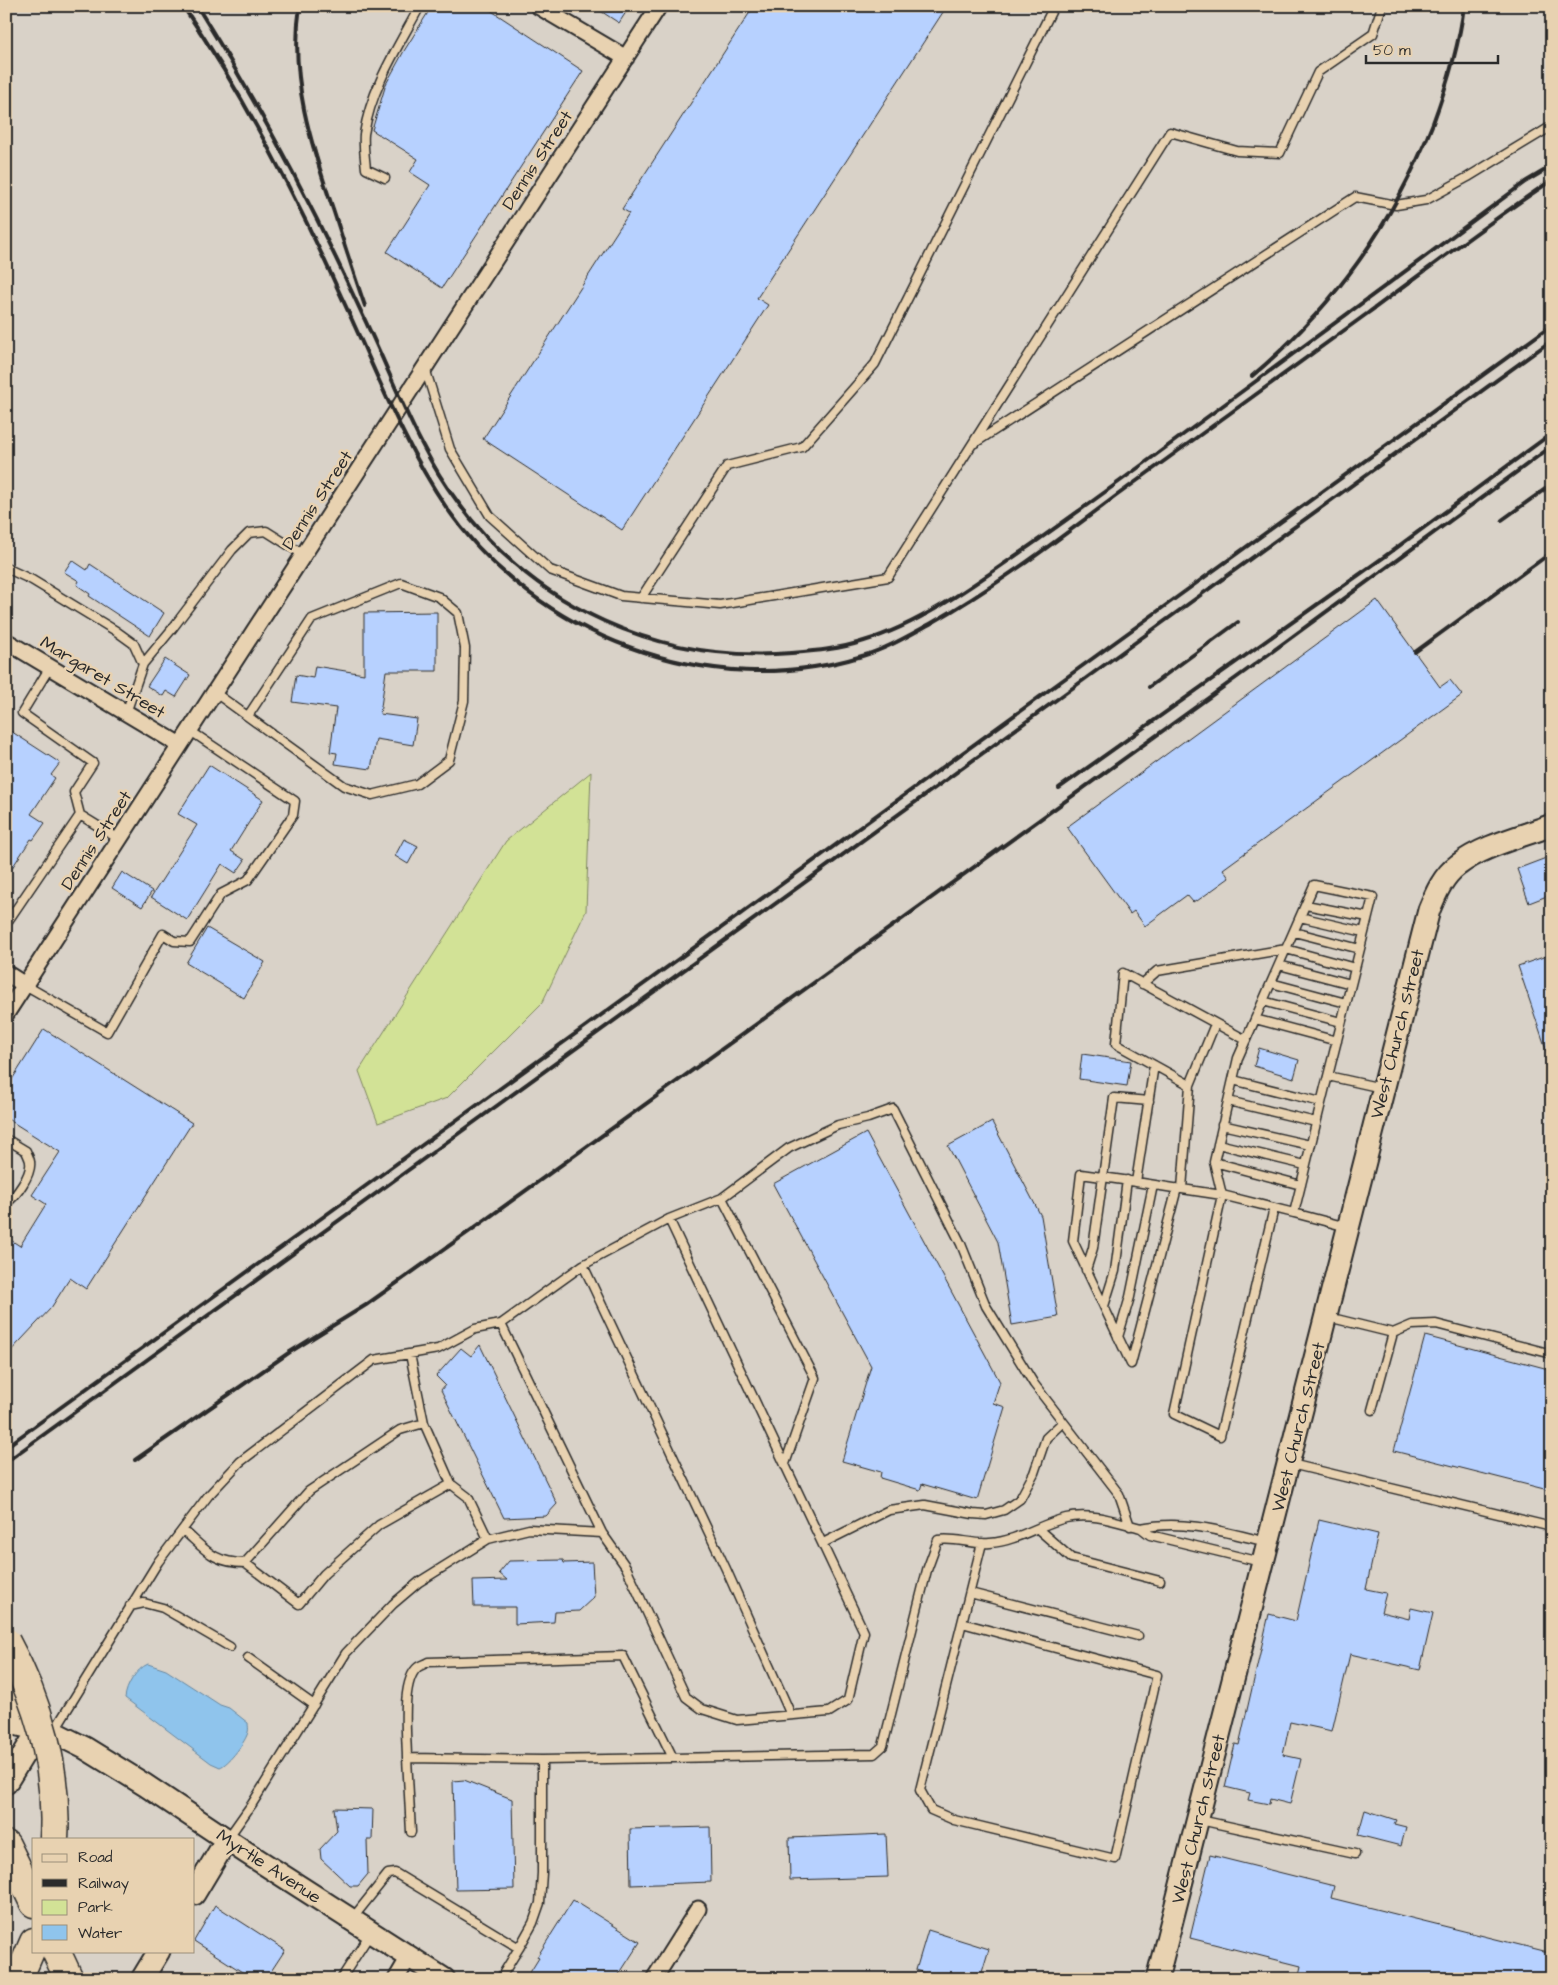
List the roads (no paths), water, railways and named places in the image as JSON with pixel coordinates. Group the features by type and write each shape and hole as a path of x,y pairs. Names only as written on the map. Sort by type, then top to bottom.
{"highway":[{"path":"6,1642 28,1686 43,1734 52,1784 54,1838"},
{"path":"6,1845 32,1900"},
{"path":"18,1979 32,1947"},
{"path":"56,1952 69,1979"}],"street":[{"path":"538,6 626,58"},
{"name":"Dennis Street","path":"6,1014 659,6"},
{"name":"Margaret Street","path":"6,641 180,745"},
{"name":"West Church Street","path":"1157,1979 1423,931 1437,891 1457,865 1471,856 1552,826"},
{"path":"6,973 25,985"},
{"name":"Myrtle Avenue","path":"6,1696 28,1710 48,1729 85,1748 145,1785 444,1979"},
{"name":"Myrtle Avenue","path":"6,1722 48,1729"},
{"path":"6,1783 48,1729"},
{"path":"195,1892 227,1839"},
{"path":"654,1979 698,1909"},
{"path":"142,1979 158,1952"},
{"path":"396,1979 409,1957"}],"lane":[{"path":"385,178 366,169 364,135 372,101 386,68 420,6"},
{"path":"641,598 727,466 802,448 875,364 1054,6"},
{"path":"425,368 450,449 490,516 550,570 621,596 720,605 888,578 1170,132 1237,151 1280,153 1318,72 1373,34 1382,6"},
{"path":"972,446 1355,197 1396,205 1426,200 1468,178 1552,126"},
{"path":"126,713 143,664 232,550 249,533 266,531 304,555"},
{"path":"6,568 32,580 116,631 134,644 143,664"},
{"path":"214,692 344,786 372,795 417,784 449,760 464,701 465,648 458,613 439,597 401,583 312,619 248,716"},
{"path":"50,667 22,713 93,763 74,792 80,815 119,839"},
{"path":"25,985 107,1032 162,934 174,941 190,942 221,894 248,880 293,815 295,801 189,730"},
{"path":"6,924 80,815"},
{"path":"1274,1208 1220,1436 1174,1414 1222,1195 1214,1162 1238,1058 1314,886 1373,897 1294,1213"},
{"path":"1306,905 1368,917"},
{"path":"1300,917 1364,932"},
{"path":"1294,932 1360,949"},
{"path":"1142,984 1158,971 1286,949 1355,968"},
{"path":"1279,965 1351,984"},
{"path":"1190,1085 1116,1044 1123,973 1246,1040"},
{"path":"1271,983 1346,1003"},
{"path":"1263,1001 1341,1022"},
{"path":"1255,1019 1337,1041"},
{"path":"1215,1024 1190,1085 1179,1189 1131,1364 1073,1241 1081,1174 1127,1180 1153,1185 1179,1189 1222,1195 1348,1227"},
{"path":"1137,1182 1154,1065"},
{"path":"1328,1076 1384,1089"},
{"path":"1233,1080 1321,1102"},
{"path":"1086,1270 1093,1248 1114,1098 1148,1101"},
{"path":"1228,1101 1316,1122"},
{"path":"48,1729 158,1562 208,1496 240,1462 374,1360 438,1349 475,1329 501,1324 583,1265 669,1219 722,1198 789,1148 838,1125 868,1118 893,1109 961,1244 986,1306 1034,1384 1119,1494 1130,1526"},
{"path":"1222,1125 1310,1145"},
{"path":"6,1139 26,1151 30,1164 25,1180 11,1200 6,1203"},
{"path":"1218,1144 1305,1165"},
{"path":"1214,1162 1301,1185"},
{"path":"1104,1306 1115,1271 1127,1180"},
{"path":"1118,1337 1130,1297 1153,1185"},
{"path":"722,1198 815,1378 785,1464"},
{"path":"501,1324 602,1533 626,1567 686,1697 702,1709 737,1720 829,1712 848,1700 864,1632 669,1219"},
{"path":"583,1265 791,1715"},
{"path":"1326,1316 1394,1333 1412,1326 1436,1324 1552,1354"},
{"path":"1372,1410 1394,1333"},
{"path":"410,1354 424,1423 451,1484 468,1497 488,1540"},
{"path":"823,1543 889,1510 925,1505 986,1515 1004,1510 1020,1499 1034,1473 1046,1438 1064,1422"},
{"path":"245,1563 309,1491 400,1430 424,1423"},
{"path":"1289,1463 1552,1527"},
{"path":"183,1530 216,1558 224,1561 245,1563 299,1604 324,1574 380,1525 451,1484"},
{"path":"407,1758 542,1760 874,1754 883,1746 925,1577 938,1540 951,1538 966,1543 991,1543 1019,1537 1066,1518 1090,1516 1141,1528 1157,1525 1194,1525 1269,1542"},
{"path":"1141,1528 1150,1535 1264,1562"},
{"path":"1038,1529 1071,1558 1160,1581"},
{"path":"227,1839 252,1804 346,1653 393,1604 419,1582 488,1540 529,1530 602,1533"},
{"path":"962,1624 1157,1675 1115,1859 954,1820 931,1810 920,1790 982,1543"},
{"path":"970,1592 1138,1636"},
{"path":"130,1606 144,1603 164,1608 230,1647"},
{"path":"410,1832 406,1696 411,1677 417,1668 428,1662 623,1656 673,1758"},
{"path":"248,1658 314,1705"},
{"path":"500,1979 533,1923 540,1903 542,1873 542,1760"},
{"path":"1198,1820 1355,1854"},
{"path":"351,1920 388,1874 395,1873 406,1877 518,1948"},
{"path":"341,1979 372,1933"}],"water":[{"path":"148,1664 166,1670 220,1705 229,1708 248,1723 247,1736 237,1752 224,1765 220,1767 211,1763 125,1698 132,1678"}],"railway":[{"path":"183,6 228,76 288,184 402,430 446,507 483,552 527,591 577,623 630,648 687,664 745,671 804,668 862,656 880,650 930,624 978,595 1025,563 1482,229 1552,180"},
{"path":"197,6 259,110 297,180 350,288 419,438 436,470 457,501 488,539 524,571 562,599 604,621 649,638 695,649 743,654 792,653 828,649 855,644 884,634 924,615 979,581 1057,526 1525,182 1552,166"},
{"path":"300,6 297,32 297,59 304,110 317,162 365,306"},
{"path":"1252,376 1310,321 1335,292 1359,261 1400,195 1433,123 1443,94 1456,51 1464,6"},
{"path":"6,1447 1552,325"},
{"path":"6,1462 1552,340"},
{"path":"1545,399 1552,394"},
{"path":"1059,788 1384,557 1552,433"},
{"path":"135,1460 290,1352 366,1305 474,1228 1247,670 1552,446"},
{"path":"1502,520 1552,484"},
{"path":"1415,652 1552,552"},
{"path":"1149,687 1238,622"}]}
